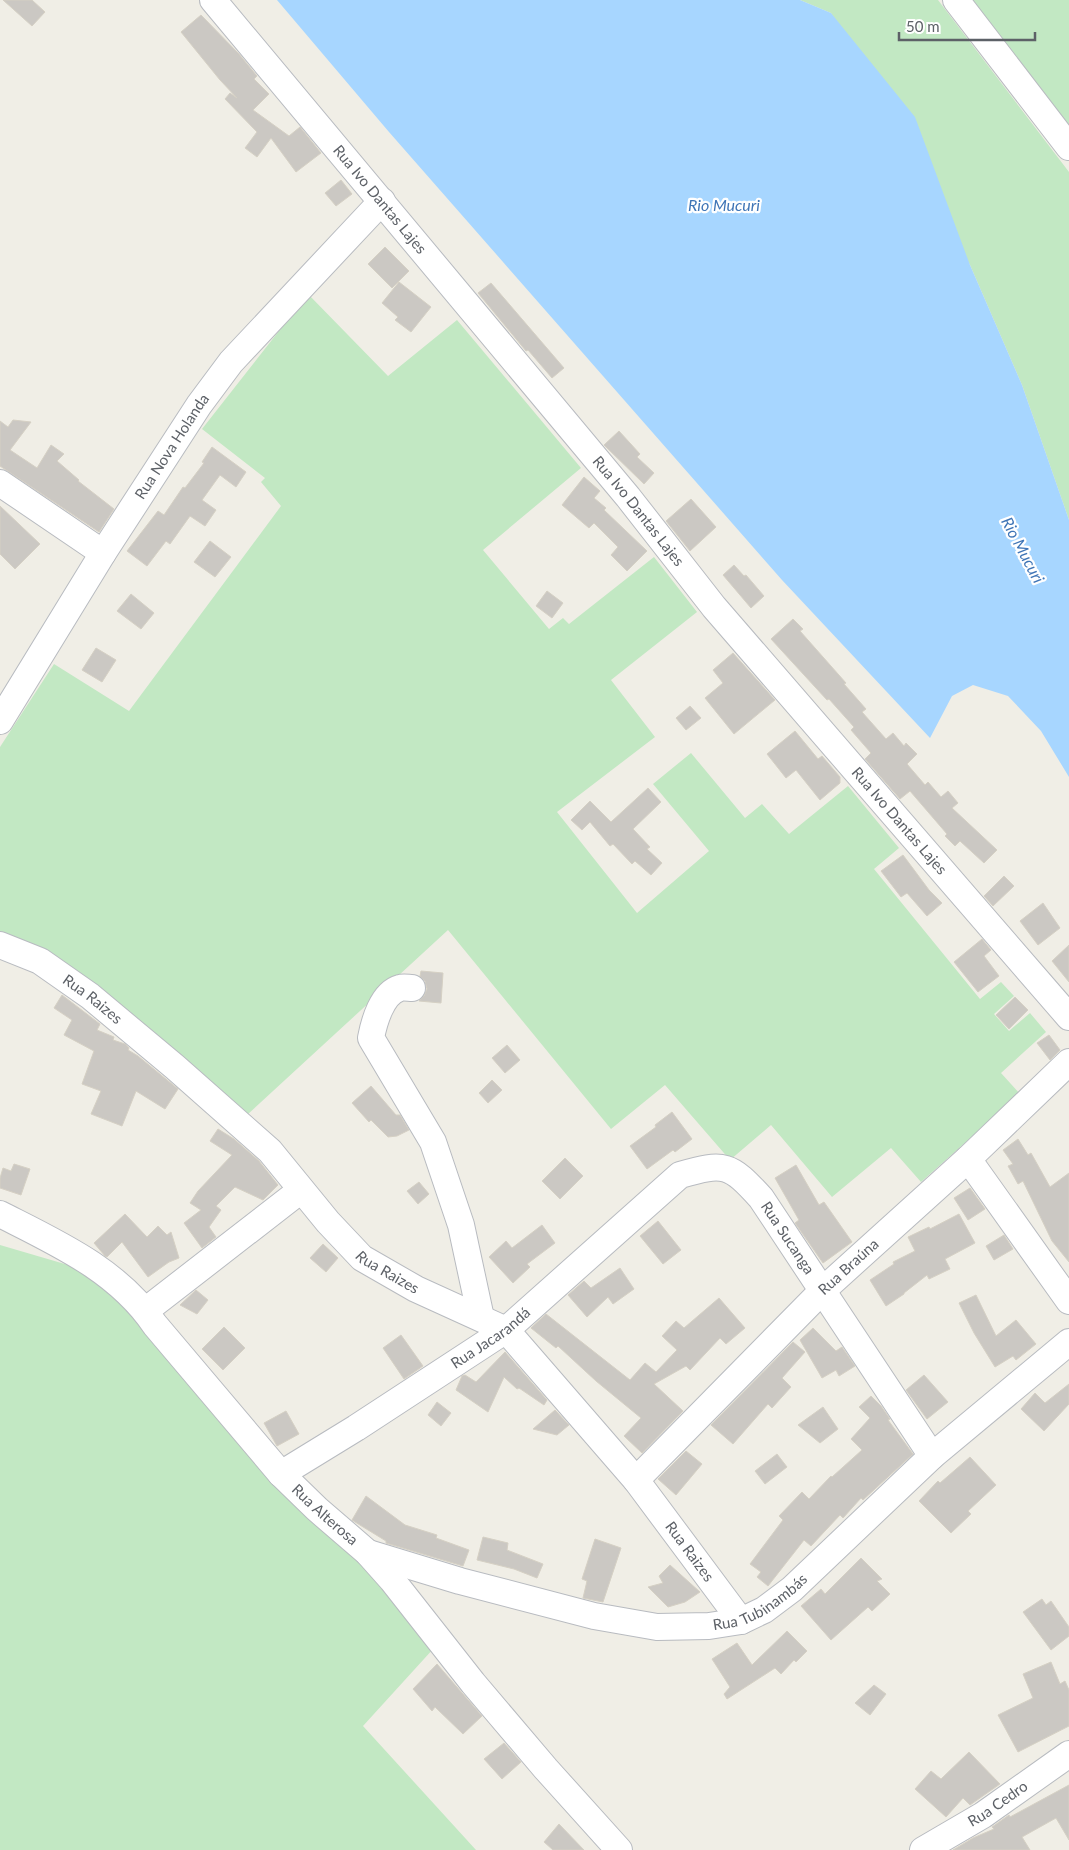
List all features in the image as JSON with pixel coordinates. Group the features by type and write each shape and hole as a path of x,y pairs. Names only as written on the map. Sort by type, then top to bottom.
{"street":[{"name":"Rua Ivo Dantas Lajes","path":"212,0 628,497 714,606 1069,1017"},
{"path":"956,0 1069,147"},
{"name":"Rua Nova Holanda","path":"0,721 103,553 200,405 231,362 382,201"},
{"path":"0,483 103,553"},
{"name":"Rua Raizes","path":"3,946 40,961 90,996 175,1067 270,1151 328,1222 362,1258 416,1289 506,1330 636,1480 741,1621"},
{"path":"412,988 400,988 386,998 374,1023 371,1038 384,1064 409,1101 432,1142 461,1225 481,1318"},
{"name":"Rua Braúna","path":"636,1480 823,1290 968,1160 1069,1062"},
{"path":"968,1160 1069,1301"},
{"name":"Rua Sucanga","path":"680,1175 703,1168 720,1166 741,1176 761,1198 932,1456"},
{"name":"Rua Jacarandá","path":"281,1474 356,1428 506,1330 680,1175"},
{"path":"145,1311 302,1190"},
{"name":"Rua Alterosa","path":"0,1214 89,1262 122,1287 145,1311 281,1474 317,1509 368,1553 423,1618 479,1690 546,1769 619,1850"},
{"name":"Rua Tubinambás","path":"368,1553 460,1581 594,1616 657,1627 709,1626 741,1621 764,1610 792,1589 932,1456 1069,1342"},
{"name":"Rua Cedro","path":"923,1850 983,1815 1069,1754"}],"green space":[{"path":"800,0 938,0 1069,172 1069,520 1022,385 970,265 831,13"},
{"path":"1069,0 1069,125 973,1"},
{"path":"308,294 388,376 457,320 581,468 483,550 549,629 563,618 569,624 654,557 697,612 611,680 655,737 557,812 637,913 709,851 653,784 691,753 745,818 762,804 789,834 848,786 899,848 874,869 980,999 1001,982 1014,996 994,1014 1009,1031 1030,1013 1046,1032 1001,1073 1020,1094 921,1182 891,1148 832,1197 771,1125 730,1160 665,1085 611,1129 448,930 247,1115 0,936 0,747 54,664 129,711 281,506 261,482 265,478 202,429"},
{"path":"0,1245 92,1272 305,1512 343,1542 434,1648 363,1726 476,1850 0,1850"}],"water":[{"name":"Rio Mucuri","path":"277,0 800,0 831,13 915,117 970,265 1022,385 1069,520 1069,777 1041,731 1008,696 973,685 952,696 930,738 782,580 389,132"}],"building":[{"path":"3,0 32,0 45,12 32,26"},
{"path":"201,15 239,54 257,76 254,79 269,94 253,110 289,136 300,127 321,153 296,172 271,138 257,157 245,148 257,132 225,99 230,93 237,98 181,32"},
{"path":"341,180 352,194 336,206 325,193"},
{"path":"385,247 409,271 392,288 368,264"},
{"path":"399,282 431,307 411,332 395,320 398,317 382,303"},
{"path":"491,283 564,368 552,378 528,350 526,351 478,293"},
{"path":"13,420 31,422 10,450 37,468 51,445 64,454 57,461 78,481 114,509 99,532 0,466 0,421 8,427"},
{"path":"619,431 640,454 637,457 654,473 644,484 604,445"},
{"path":"212,447 246,472 236,487 220,475 202,500 216,510 205,526 190,516 170,544 166,541 147,566 127,551 158,511 164,515 183,487 185,488 204,463 202,462"},
{"path":"584,477 600,491 594,498 606,508 604,510 647,551 627,571 611,555 618,547 594,523 589,528 562,505"},
{"path":"691,499 716,527 690,551 666,521"},
{"path":"0,506 40,544 15,569 0,554"},
{"path":"210,541 231,557 215,577 194,562"},
{"path":"734,565 744,576 746,575 764,596 751,608 723,575"},
{"path":"547,591 563,603 552,618 536,606"},
{"path":"131,594 154,613 141,629 117,611"},
{"path":"793,619 803,629 800,631 846,683 844,684 866,709 862,712 886,739 893,733 904,746 906,743 917,754 907,764 925,785 928,782 941,797 948,791 958,803 952,808 997,850 984,863 960,841 955,846 910,791 900,799 865,759 871,753 851,730 854,727 771,639"},
{"path":"96,648 116,660 102,682 82,670"},
{"path":"733,653 775,700 734,734 705,698 723,683 713,670"},
{"path":"690,706 701,718 686,730 676,718"},
{"path":"795,731 818,759 822,756 840,777 840,783 820,800 796,770 786,778 767,754"},
{"path":"648,788 661,802 633,829 650,847 647,849 662,863 651,875 635,861 632,864 613,844 610,846 590,822 582,830 571,820 590,801 611,822"},
{"path":"903,855 929,890 942,903 927,916 907,893 901,897 881,871"},
{"path":"1004,876 1014,886 993,906 984,896"},
{"path":"1043,903 1060,928 1038,945 1020,921"},
{"path":"982,939 991,950 984,956 999,976 978,992 954,962"},
{"path":"1069,945 1069,982 1052,961"},
{"path":"421,971 443,973 441,1003 419,1001 427,989 425,981 420,976"},
{"path":"62,995 100,1024 97,1030 114,1037 113,1040 125,1044 129,1048 128,1050 178,1089 165,1109 136,1091 122,1126 91,1114 101,1091 82,1084 94,1051 64,1035 72,1020 54,1008"},
{"path":"1015,997 1028,1010 1009,1029 996,1015"},
{"path":"1049,1035 1060,1050 1050,1060 1037,1043"},
{"path":"507,1045 520,1060 505,1073 492,1058"},
{"path":"492,1080 502,1090 488,1103 479,1093"},
{"path":"371,1086 396,1115 400,1115 409,1130 397,1136 388,1137 371,1120 369,1122 352,1103"},
{"path":"672,1112 692,1139 647,1169 630,1146 656,1127 655,1125"},
{"path":"218,1129 234,1139 259,1161 278,1185 263,1200 235,1187 216,1206 221,1210 209,1227 216,1237 202,1248 184,1223 201,1210 190,1203 198,1191 232,1155 210,1141"},
{"path":"1018,1139 1028,1155 1031,1153 1050,1187 1069,1173 1069,1262 1052,1241 1023,1181 1018,1184 1008,1166 1013,1164 1003,1150"},
{"path":"565,1158 583,1176 560,1199 542,1181"},
{"path":"14,1164 30,1169 21,1195 0,1188 3,1168 11,1171"},
{"path":"796,1165 819,1205 824,1202 852,1242 823,1263 795,1223 799,1220 775,1178"},
{"path":"419,1182 429,1194 418,1204 407,1191"},
{"path":"970,1188 985,1209 968,1220 954,1198"},
{"path":"125,1214 147,1237 158,1226 167,1235 171,1232 179,1258 169,1262 148,1277 122,1242 107,1257 105,1256 94,1243"},
{"path":"959,1214 975,1243 945,1259 950,1269 929,1279 927,1275 886,1306 870,1280 894,1264 893,1262 915,1251 908,1237 929,1227 930,1229"},
{"path":"658,1221 681,1250 663,1264 640,1236"},
{"path":"542,1225 555,1243 527,1264 530,1267 513,1283 489,1257 506,1241 512,1248"},
{"path":"1004,1235 1013,1249 994,1260 986,1246"},
{"path":"323,1244 338,1258 326,1272 310,1258"},
{"path":"620,1268 634,1289 613,1304 608,1297 587,1317 568,1295 584,1281 591,1288"},
{"path":"196,1290 208,1300 197,1314 180,1305"},
{"path":"976,1295 996,1336 1016,1320 1036,1344 1016,1360 1013,1356 995,1367 974,1333 959,1303"},
{"path":"719,1298 745,1328 726,1344 720,1338 690,1370 686,1366 654,1384 683,1411 642,1453 624,1436 641,1418 596,1381 558,1346 556,1348 531,1328 546,1314 630,1380 645,1363 656,1372 677,1350 662,1336 676,1321 684,1328"},
{"path":"224,1327 245,1348 223,1370 202,1349"},
{"path":"813,1328 836,1351 842,1347 855,1366 839,1376 836,1370 822,1378 800,1340"},
{"path":"401,1335 423,1366 404,1379 383,1348"},
{"path":"793,1342 805,1352 782,1378 791,1387 772,1408 768,1404 733,1444 711,1425"},
{"path":"505,1352 547,1400 544,1405 519,1388 517,1389 504,1377 488,1412 456,1390 462,1376 465,1375 476,1382"},
{"path":"924,1375 948,1402 927,1419 906,1390"},
{"path":"1069,1384 1069,1404 1044,1431 1021,1409 1035,1393 1045,1403"},
{"path":"871,1396 881,1406 890,1419 888,1420 913,1454 863,1500 861,1498 843,1518 840,1515 811,1546 804,1540 768,1586 757,1577 761,1572 750,1564 783,1520 779,1516 802,1492 809,1499 831,1476 862,1450 851,1439 870,1418 859,1407"},
{"path":"437,1402 451,1413 441,1426 428,1415"},
{"path":"823,1407 838,1429 820,1443 798,1425"},
{"path":"555,1410 569,1425 557,1435 533,1429"},
{"path":"286,1411 299,1434 277,1446 264,1423"},
{"path":"686,1451 702,1464 676,1495 658,1479"},
{"path":"777,1454 787,1467 765,1484 755,1471"},
{"path":"970,1457 996,1485 968,1511 971,1514 951,1533 919,1501 938,1481 940,1483"},
{"path":"366,1496 405,1525 437,1535 436,1538 469,1550 463,1566 386,1543 386,1541 352,1520"},
{"path":"483,1537 508,1543 507,1550 543,1564 537,1578 514,1569 477,1560"},
{"path":"595,1539 621,1548 603,1602 583,1598 587,1581 582,1579"},
{"path":"861,1558 882,1579 877,1581 890,1594 872,1611 868,1607 831,1640 801,1606 821,1589 825,1594"},
{"path":"670,1565 700,1592 685,1602 668,1607 648,1587 663,1583 659,1576"},
{"path":"1042,1599 1046,1605 1051,1601 1069,1627 1069,1636 1051,1650 1023,1612"},
{"path":"787,1631 807,1651 796,1662 794,1660 781,1674 775,1668 727,1699 724,1694 730,1687 712,1659 737,1643 752,1665"},
{"path":"1051,1662 1060,1684 1065,1681 1069,1690 1069,1726 1018,1752 998,1715 1033,1698 1023,1674"},
{"path":"437,1664 482,1716 463,1734 435,1707 432,1711 413,1689"},
{"path":"874,1685 886,1694 870,1715 855,1703"},
{"path":"504,1743 521,1762 502,1779 484,1759"},
{"path":"969,1752 1000,1784 970,1805 963,1798 946,1817 915,1789 931,1771 941,1779"},
{"path":"1069,1785 1069,1840 1056,1818 1022,1837 1030,1850 953,1850 973,1838 994,1829 992,1827 1009,1815 1010,1817"},
{"path":"559,1824 584,1850 553,1850 544,1842"}]}
